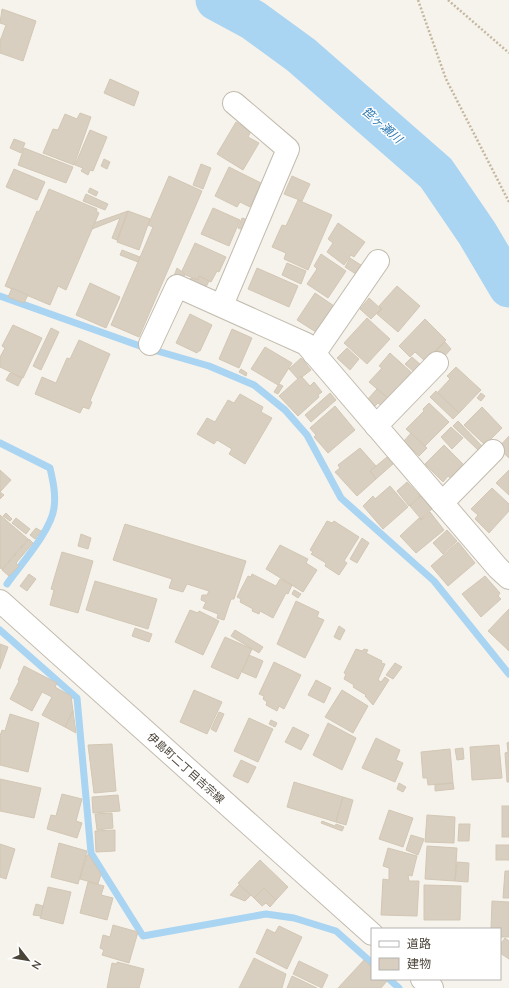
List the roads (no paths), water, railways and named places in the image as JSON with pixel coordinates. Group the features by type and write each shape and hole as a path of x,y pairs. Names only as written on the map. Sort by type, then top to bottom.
{"street":[{"path":"222,305 288,148 234,103"},
{"path":"314,354 378,261"},
{"path":"150,344 177,286 306,344 498,568 509,578"},
{"path":"376,426 437,362"},
{"path":"442,503 492,451"},
{"name":"伊島町二丁目吉宗線","path":"0,602 371,933"},
{"path":"423,980 432,988"}],"waterway":[{"name":"笹ヶ瀬川","path":"216,0 253,20 301,55 436,173 477,233 509,287"},
{"path":"0,296 140,346 209,366 254,385 285,410 307,435 341,498 434,581 509,674"},
{"path":"0,443 50,468 55,503 52,517 42,537 7,584"},
{"path":"0,630 77,698 91,853 143,936 266,914 294,918 336,931 371,962"},
{"path":"390,980 399,988"}]}
